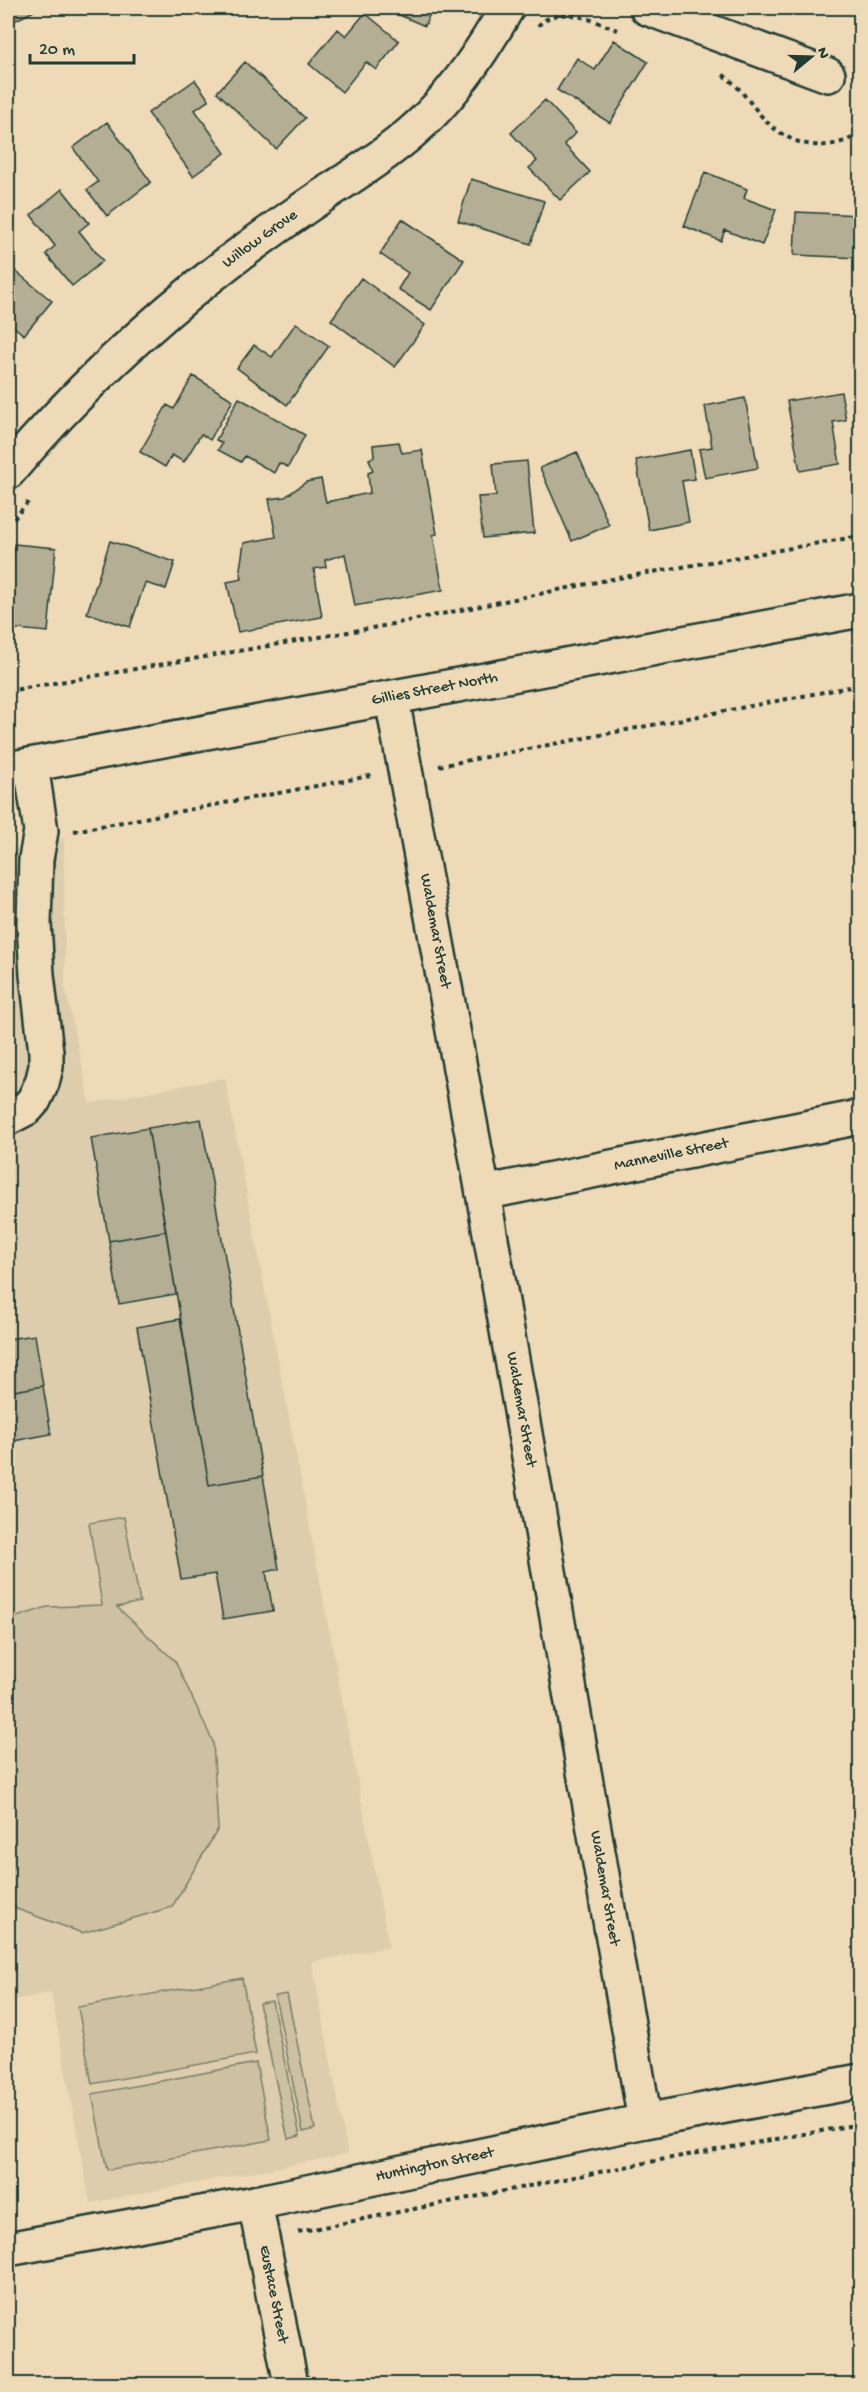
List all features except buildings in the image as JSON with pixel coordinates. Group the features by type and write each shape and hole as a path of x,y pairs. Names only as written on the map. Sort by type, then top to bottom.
{"street":[{"name":"Willow Grove","path":"8,472 84,388 175,305 279,225 376,160 429,116 452,91 507,8"},
{"path":"647,8 828,75"},
{"name":"Gillies Street North","path":"19,767 861,610"},
{"name":"Waldemar Street","path":"392,699 483,1193 645,2121"},
{"path":"8,1118 27,1108 34,1100 40,1089 46,1067 34,923 36,859 41,837 19,767"},
{"name":"Manneville Street","path":"483,1193 861,1117"},
{"name":"Huntington Street","path":"8,2249 255,2203 645,2121 861,2081"},
{"name":"Eustace Street","path":"255,2203 291,2385"}],"path":[{"path":"747,8 761,10 779,8"},
{"path":"845,8 861,17"},
{"path":"545,19 567,14 627,33"},
{"path":"719,73 739,88 772,128 786,138 799,143 826,146 861,134"},
{"path":"8,691 382,626 607,580 861,536"},
{"path":"439,765 861,685"},
{"path":"41,837 370,776"},
{"path":"298,2232 660,2160 861,2124"}],"shaded area":[{"path":"64,838 65,987 90,1103 225,1078 389,1947 312,1962 348,2154 90,2203 51,1993 8,2001 8,849"},
{"path":"124,1517 140,1602 117,1607 175,1661 213,1742 218,1829 172,1907 82,1933 17,1909 8,1899 8,1620 47,1607 102,1605 89,1523"},
{"path":"242,1978 256,2054 92,2084 78,2007"},
{"path":"287,1994 315,2129 303,2132 275,1996"},
{"path":"272,2001 300,2136 288,2139 259,2003"},
{"path":"256,2063 271,2140 107,2170 92,2094"}]}
